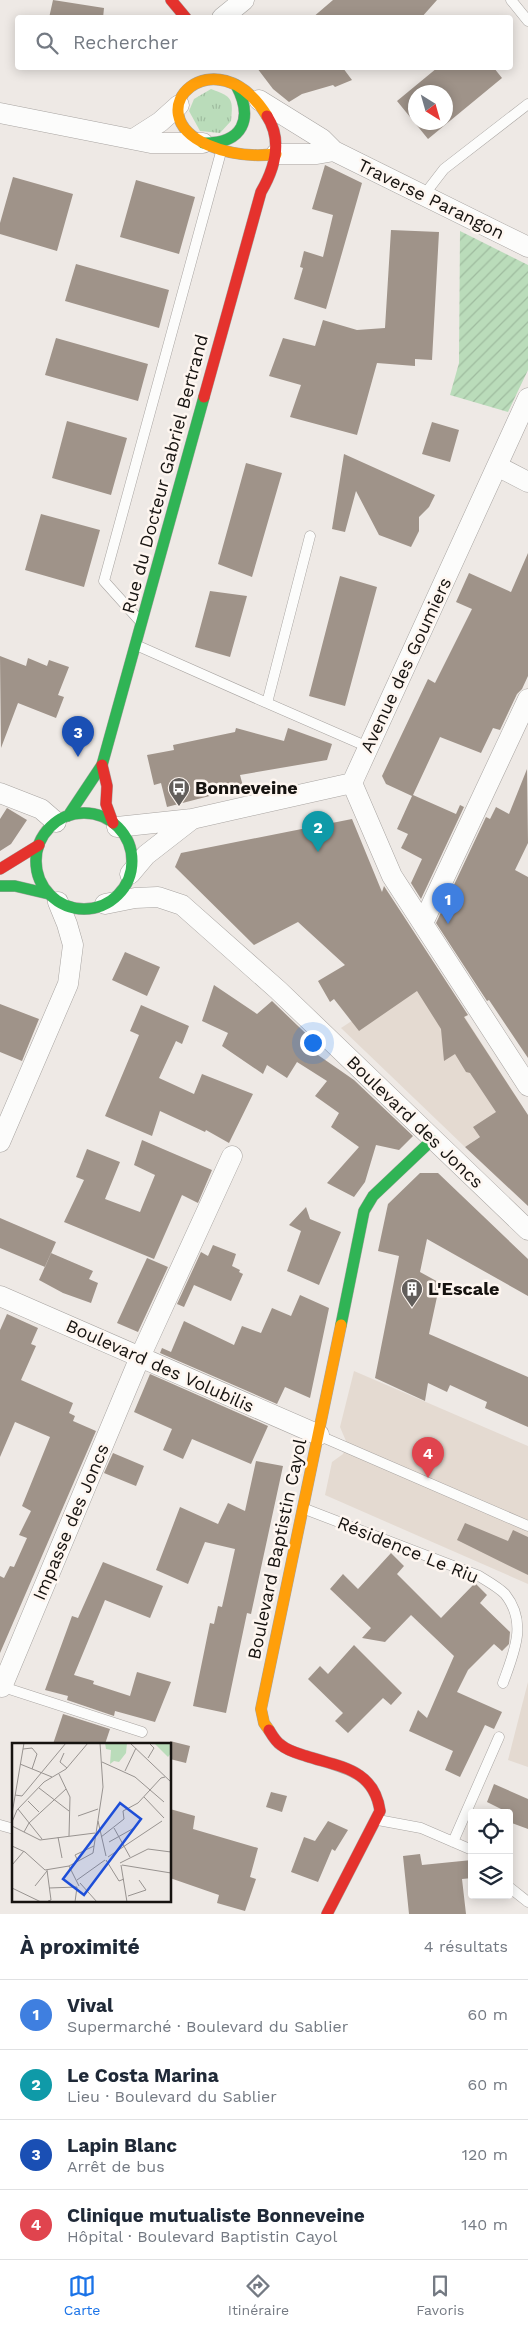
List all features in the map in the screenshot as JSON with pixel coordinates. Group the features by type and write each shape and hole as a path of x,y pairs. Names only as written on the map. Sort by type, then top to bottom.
{"street":[{"path":"226,15 244,0"},
{"path":"172,2 175,15"},
{"path":"172,2 183,15"},
{"name":"Traverse Parangon","path":"226,70 242,90 322,139 334,151 528,247"},
{"path":"185,75 181,124 187,133 212,148 244,160 276,154 317,154 334,151"},
{"path":"135,138 160,122 195,82 205,78 216,77 227,80 242,90 264,113 274,132 276,154"},
{"path":"0,113 135,138 151,143 212,148 235,136 242,127 246,117 246,105 242,90"},
{"name":"Rue du Docteur Gabriel Bertrand","path":"62,819 82,799 90,782 102,766 261,192 270,177 276,154"},
{"path":"254,179 261,192"},
{"name":"Avenue des Goumiers","path":"352,783 528,398"},
{"path":"497,466 528,482"},
{"path":"423,923 528,699"},
{"name":"Rue du Docteur Gabriel Bertrand","path":"102,766 107,786 106,804 115,825"},
{"path":"115,825 192,819 352,783 392,876 528,1086"},
{"path":"0,793 62,819"},
{"path":"0,1142 68,984 73,945 67,924 53,898 39,880 36,862 39,845 45,832 62,819 83,813 99,816 115,825 125,837 130,848 130,874"},
{"path":"0,886 15,886 53,898 73,908 90,909 106,904 125,886 130,874 146,855 192,819"},
{"path":"0,869 39,845"},
{"name":"Boulevard des Joncs","path":"106,904 135,898 158,897 182,905 278,990 432,1140 528,1230"},
{"name":"Boulevard Baptistin Cayol","path":"326,1914 380,1811 378,1797 371,1784 357,1772 286,1749 280,1745 264,1724 261,1709 304,1509 364,1211 373,1196 432,1140"},
{"name":"Impasse des Joncs","path":"1,1686 140,1357 232,1156"},
{"name":"Boulevard des Volubilis","path":"0,1296 319,1435"}],"lane":[{"path":"511,0 528,21"},
{"path":"424,195 444,169 528,104"},
{"path":"142,623 104,581 212,148"},
{"path":"267,703 310,536"},
{"path":"136,645 368,747"},
{"path":"319,1435 528,1526"},
{"name":"Résidence Le Riu","path":"304,1509 479,1576 504,1593 516,1612 520,1636 503,1683"},
{"path":"1,1686 142,1732"},
{"path":"452,1842 499,1737"},
{"path":"376,1820 421,1828 468,1848"},
{"path":"513,1890 528,1902"}],"shaded area":[{"path":"433,968 523,1107 465,1147 341,1028"},
{"path":"354,1371 528,1446 528,1584 325,1495 332,1462 343,1454 345,1447 346,1441 340,1427"},
{"path":"528,1682 528,1767 508,1760"}],"green space":[{"path":"211,89 224,94 231,103 231,121 220,133 200,131 189,111 194,99"},
{"path":"460,231 528,265 528,370 508,412 450,395 459,363"}],"building":[{"path":"53,0 104,8 103,15 50,15"},
{"path":"333,0 437,0 424,15 316,15"},
{"path":"259,70 344,70 352,80 335,87 333,85 302,94 289,102 273,89"},
{"path":"435,70 496,70 502,78 453,118 453,85 416,85"},
{"path":"408,92 408,114 397,101"},
{"path":"421,130 439,130 428,139"},
{"path":"325,165 362,183 326,309 294,299 303,268 300,267 304,251 323,257 333,215 312,209"},
{"path":"13,177 73,194 57,251 0,234 0,223"},
{"path":"136,180 195,197 179,254 120,237"},
{"path":"391,230 439,232 432,360 415,359 415,366 377,363 357,435 290,417 301,385 269,376 283,338 315,346 323,320 357,330 385,328"},
{"path":"76,264 169,290 159,328 65,301"},
{"path":"56,338 148,364 138,401 45,375"},
{"path":"67,421 127,438 111,495 52,478"},
{"path":"432,422 459,430 450,462 422,454"},
{"path":"344,454 435,495 429,507 419,517 419,531 411,547 379,535 356,491 345,532 332,529"},
{"path":"246,463 282,473 252,577 218,564"},
{"path":"41,514 100,530 84,587 25,570"},
{"path":"528,553 528,676 522,689 517,694 500,730 493,728 481,753 440,737 413,795 456,814 460,805 464,807 421,899 411,883 422,859 401,848 408,834 397,829 412,796 386,784 382,776 428,679 435,683 472,609 456,602 469,573 511,592"},
{"path":"340,576 377,587 345,706 309,696"},
{"path":"210,591 247,596 230,657 195,647"},
{"path":"0,656 26,666 28,658 47,666 49,660 69,667 58,695 64,697 56,718 18,703 1,748"},
{"path":"236,728 284,741 288,728 332,744 327,760 240,775 244,790 225,792 167,807 161,783 154,785 147,755 174,750 173,745 235,732"},
{"path":"527,769 528,843 515,870 528,877 528,1058 489,1000 487,1001 436,923 486,817 490,819 496,807 509,814"},
{"path":"7,808 27,820 11,844 0,851 0,819"},
{"path":"352,819 382,892 384,886 468,1015 464,1017 528,1115 528,1206 465,1147 480,1137 473,1127 496,1112 455,1054 444,1061 441,1029 417,991 359,1031 334,999 330,1002 318,981 345,965 298,922 254,945 175,867 181,853"},
{"path":"125,952 160,967 147,996 112,980"},
{"path":"214,985 257,1014 272,1001 322,1049 318,1055 354,1080 413,1136 399,1150 376,1145 365,1182 354,1197 327,1183 359,1147 331,1127 339,1113 315,1096 327,1081 297,1062 287,1078 267,1065 263,1074 222,1046 228,1033 202,1021"},
{"path":"0,1004 39,1019 22,1061 0,1052"},
{"path":"141,1005 189,1026 182,1044 176,1041 159,1078 194,1094 202,1074 253,1094 229,1143 206,1130 205,1132 160,1111 152,1136 105,1116 139,1035 130,1031"},
{"path":"142,1140 212,1170 198,1203 182,1195 154,1259 64,1222 84,1180 76,1177 87,1149 120,1162 105,1199 140,1212 155,1175 134,1165"},
{"name":"L'Escale","path":"420,1173 438,1173 528,1259 528,1296 427,1239 420,1272 440,1283 429,1334 528,1377 528,1427 485,1408 487,1402 450,1385 447,1392 428,1383 425,1401 375,1378 399,1256 378,1251 388,1204"},
{"path":"306,1207 310,1219 341,1232 319,1285 287,1271 301,1231 289,1225"},
{"path":"0,1218 56,1242 45,1267 0,1248"},
{"path":"213,1245 236,1254 232,1266 243,1274 231,1301 194,1285 184,1307 177,1304 201,1252 208,1256"},
{"path":"51,1253 93,1271 89,1279 98,1283 91,1303 63,1293 39,1280"},
{"path":"147,1258 168,1267 138,1332 117,1323"},
{"path":"300,1295 329,1308 310,1398 285,1387 277,1404 160,1353 162,1348 171,1352 184,1321 234,1345 242,1326 261,1333 272,1308 291,1316"},
{"path":"7,1314 38,1328 31,1344 36,1346 21,1380 73,1403 69,1413 75,1416 73,1421 96,1431 0,1653 0,1576 4,1578 10,1566 14,1567 27,1538 19,1535 31,1511 22,1506 50,1437 15,1422 0,1457 0,1330"},
{"path":"150,1374 268,1426 251,1464 192,1439 183,1459 163,1450 172,1429 134,1412"},
{"path":"113,1453 144,1466 136,1486 104,1473"},
{"path":"256,1461 283,1466 251,1614 247,1613 226,1713 193,1706 210,1623 214,1624 218,1606 222,1607 235,1549 205,1542 188,1584 156,1570 180,1507 218,1524 228,1503 245,1511"},
{"path":"465,1523 508,1541 513,1530 528,1537 528,1575 457,1540"},
{"path":"391,1553 404,1566 397,1574 441,1618 475,1583 487,1595 480,1603 510,1632 509,1644 502,1651 494,1644 468,1670 457,1692 502,1712 494,1729 485,1725 460,1777 445,1770 453,1751 409,1731 418,1710 427,1718 454,1656 411,1615 385,1642 362,1638 371,1628 330,1589 343,1574 358,1589"},
{"path":"103,1562 163,1586 150,1618 105,1600 74,1675 94,1681 93,1684 130,1696 137,1672 171,1682 155,1722 115,1711 114,1716 67,1700 68,1696 45,1690 72,1616 78,1618"},
{"path":"354,1645 402,1693 391,1705 383,1698 348,1733 335,1721 343,1713 308,1679 320,1666 328,1674"},
{"path":"63,1714 110,1729 105,1743 53,1743"},
{"path":"170,1741 190,1746 186,1763 171,1759"},
{"path":"494,1784 528,1799 528,1829 513,1823 513,1809 501,1809 487,1802"},
{"path":"271,1792 287,1796 282,1812 266,1807"},
{"path":"171,1809 195,1816 193,1829 258,1848 250,1877 256,1879 245,1911 217,1903 219,1895 171,1878"},
{"path":"328,1821 348,1830 335,1851 332,1849 318,1882 291,1872 304,1837 315,1841"},
{"path":"420,1854 422,1865 468,1860 468,1878 462,1879 466,1914 409,1914 403,1856"}],"traffic: fast":[{"path":"203,143 228,139 236,134 241,127 244,119 244,109 236,85"},
{"path":"68,816 102,765 204,397"},
{"path":"84,813 102,817 118,827 128,843 132,861 128,879 118,895 102,905 84,909 66,905 50,895 40,879 36,861 40,843 50,827 66,817 84,813"},
{"path":"0,886 15,886 49,894"},
{"path":"341,1325 364,1211 373,1196 432,1140"}],"traffic: slow":[{"path":"267,116 247,92 226,81 206,80 190,87 180,99 178,115 187,131 208,145 242,154 276,154"},
{"path":"269,1730 264,1723 261,1709 341,1325"}],"traffic: jam":[{"path":"171,0 184,15"},
{"path":"204,397 261,192 273,164 276,145 275,135 267,116"},
{"path":"102,765 107,786 106,804 113,823"},
{"path":"0,869 39,845"},
{"path":"269,1730 277,1742 284,1747 343,1767 363,1778 371,1786 376,1797 380,1811 327,1914"}],"place":[{"name":"Lapin Blanc","path":"78,757"},
{"name":"Bonneveine","path":"179,807"},
{"name":"Le Costa Marina","path":"318,852"},
{"name":"Vival","path":"448,924"},
{"name":"L'Escale","path":"412,1308"},
{"name":"Clinique mutualiste Bonneveine","path":"428,1478"}]}
